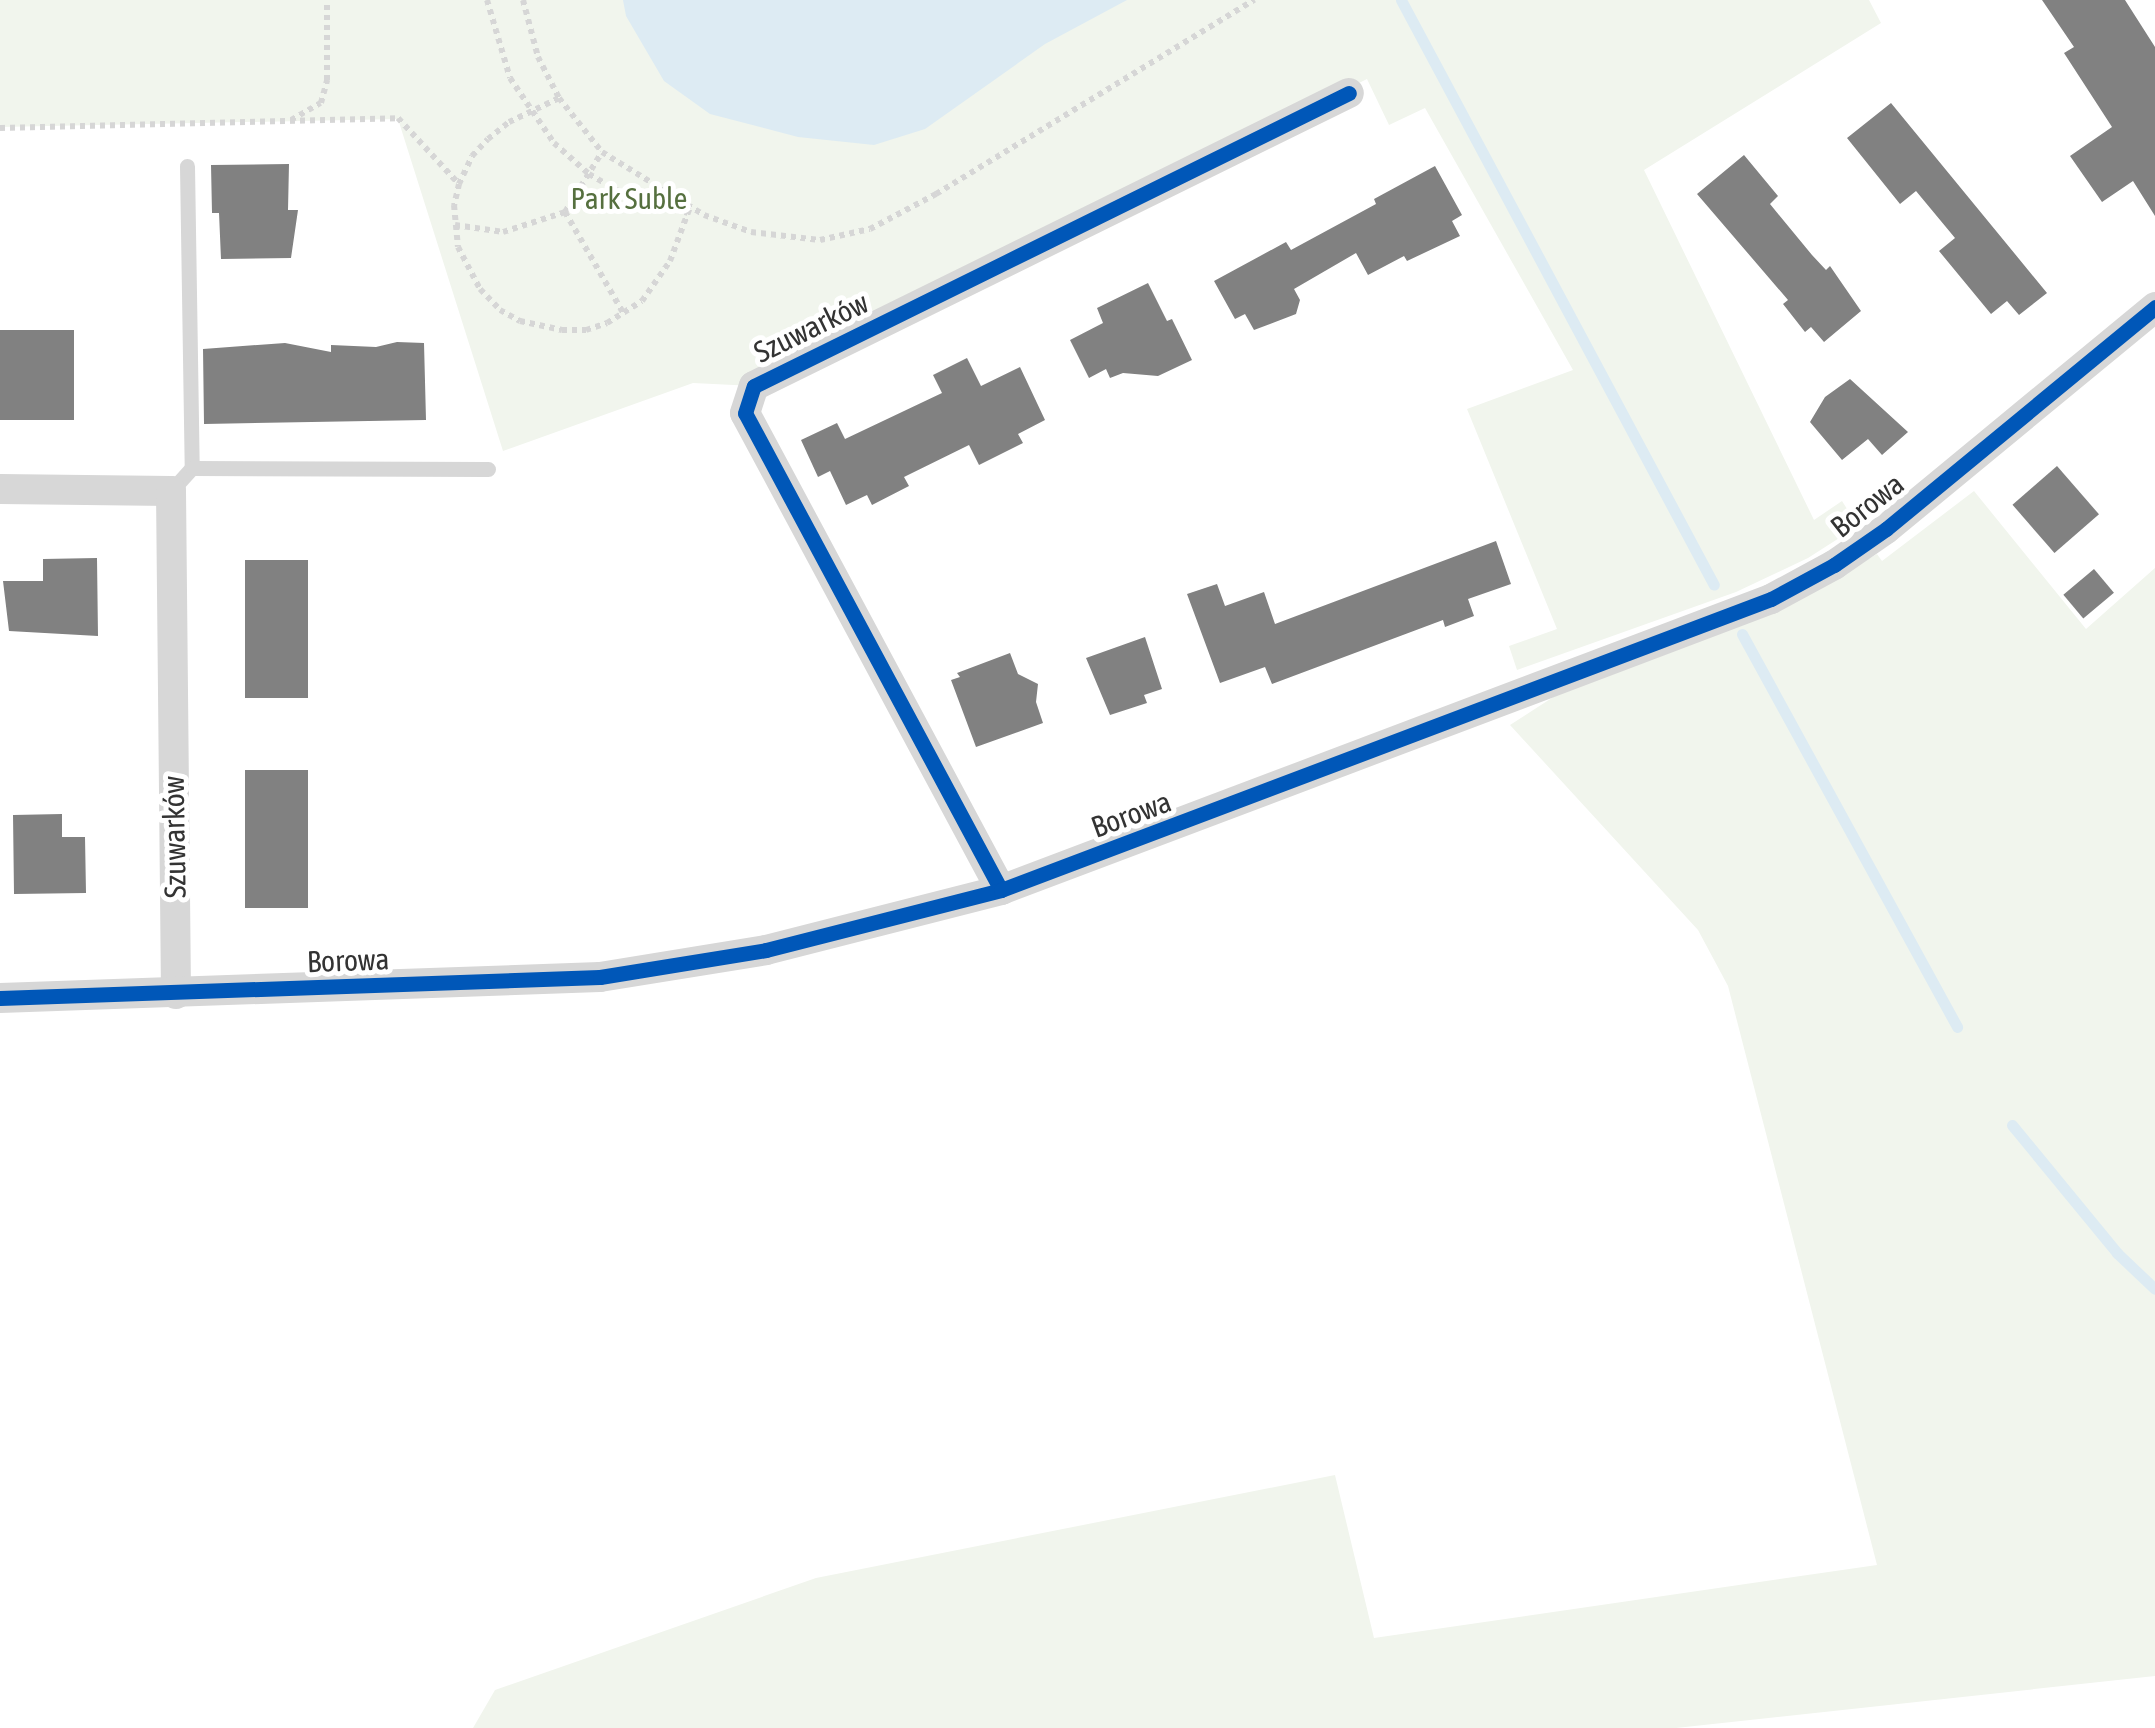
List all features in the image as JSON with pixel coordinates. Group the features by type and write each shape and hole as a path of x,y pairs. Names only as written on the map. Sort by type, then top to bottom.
{"street":[{"name":"Szuwarków","path":"1001,890 744,412 754,386 1349,92"},
{"name":"Borowa","path":"0,998 600,977 766,950 1001,890 1771,599 1886,530 2155,307"},
{"path":"0,489 171,492"},
{"name":"Szuwarków","path":"171,492 176,994"}],"lane":[{"path":"171,492 192,468 187,166"},
{"path":"192,468 488,469"}],"path":[{"path":"290,121 321,102 328,80 327,0"},
{"path":"487,0 510,78 554,144 589,174 627,196 689,210 752,232 820,240 870,228 1003,154 1254,0"},
{"path":"523,0 538,57 558,98 602,152 689,210"},
{"path":"558,98 488,138 472,156 459,184 455,225 462,257 480,289 500,310 520,321 586,330 624,314 658,282 689,210"},
{"path":"0,128 398,118 459,184"},
{"path":"455,225 503,232 544,222 565,212 602,152"},
{"path":"565,212 624,314"}],"green space":[{"name":"Park Suble","path":"0,0 1869,0 1881,23 1644,170 1814,520 1842,501 1858,526 1808,558 1736,592 1517,670 1509,646 1557,629 1467,409 1573,370 1425,108 1389,125 1367,79 754,386 693,383 503,451 398,119 0,127"},
{"path":"1974,491 2086,629 2155,568 2155,1676 1676,1728 473,1728 495,1690 816,1578 1335,1475 1374,1638 1877,1565 1728,986 1698,930 1510,725 1558,694 1796,601 1877,554 1882,561"}],"shaded area":[{"path":"623,0 1127,0 1045,44 925,129 874,145 798,137 710,114 664,81 626,16"}],"building":[{"path":"2042,0 2125,0 2155,47 2155,216 2133,181 2102,202 2070,156 2112,127 2064,53 2074,47"},
{"path":"1891,103 2047,293 2019,315 2007,301 1991,314 1939,251 1955,238 1916,191 1900,204 1847,138"},
{"path":"1744,155 1778,196 1770,204 1826,270 1830,266 1861,311 1824,342 1811,327 1805,332 1783,304 1788,300 1697,194"},
{"path":"289,164 288,210 298,210 291,258 221,259 219,213 212,213 211,165"},
{"path":"1435,166 1462,215 1452,221 1460,236 1407,261 1404,256 1368,275 1356,253 1294,289 1300,300 1296,314 1254,330 1245,314 1235,319 1214,281 1286,242 1291,250 1376,204 1374,199"},
{"path":"1148,283 1192,360 1158,376 1123,373 1110,378 1106,369 1089,378 1070,340 1103,323 1097,308"},
{"path":"0,330 74,330 74,420 0,420"},
{"path":"397,342 424,343 426,420 204,424 203,349 285,343 331,352 331,345 376,347"},
{"path":"967,358 981,386 1020,367 1045,420 1018,434 1023,443 979,465 969,445 904,477 909,486 872,505 867,495 846,505 830,471 818,477 801,440 837,423 845,439 942,393 933,375"},
{"path":"1850,379 1908,432 1882,455 1868,439 1842,460 1810,422 1825,397"},
{"path":"2057,466 2099,514 2054,553 2012,505"},
{"path":"1496,541 1511,584 1468,599 1474,616 1445,627 1443,620 1272,684 1265,667 1220,683 1187,594 1217,584 1225,606 1264,592 1275,624"},
{"path":"97,558 98,636 9,631 3,581 43,581 43,559"},
{"path":"245,560 308,560 308,698 245,698"},
{"path":"2094,569 2114,593 2083,618 2063,595"},
{"path":"1145,637 1162,689 1144,695 1147,703 1110,715 1086,658"},
{"path":"1010,653 1018,674 1038,684 1036,702 1043,723 976,747 951,680 960,677 957,673"},
{"path":"245,770 308,770 308,908 245,908"},
{"path":"62,814 62,837 85,837 86,893 14,894 13,815"}],"waterway":[{"path":"1401,0 1714,585"},
{"path":"1742,634 1957,1027"},
{"path":"2012,1125 2117,1253 2155,1289"}],"cycle path":[{"path":"1001,890 745,413 754,386 1349,93"},
{"path":"0,998 600,977 766,950 1001,890 1771,599 1834,565 1886,529 2155,307"}]}
